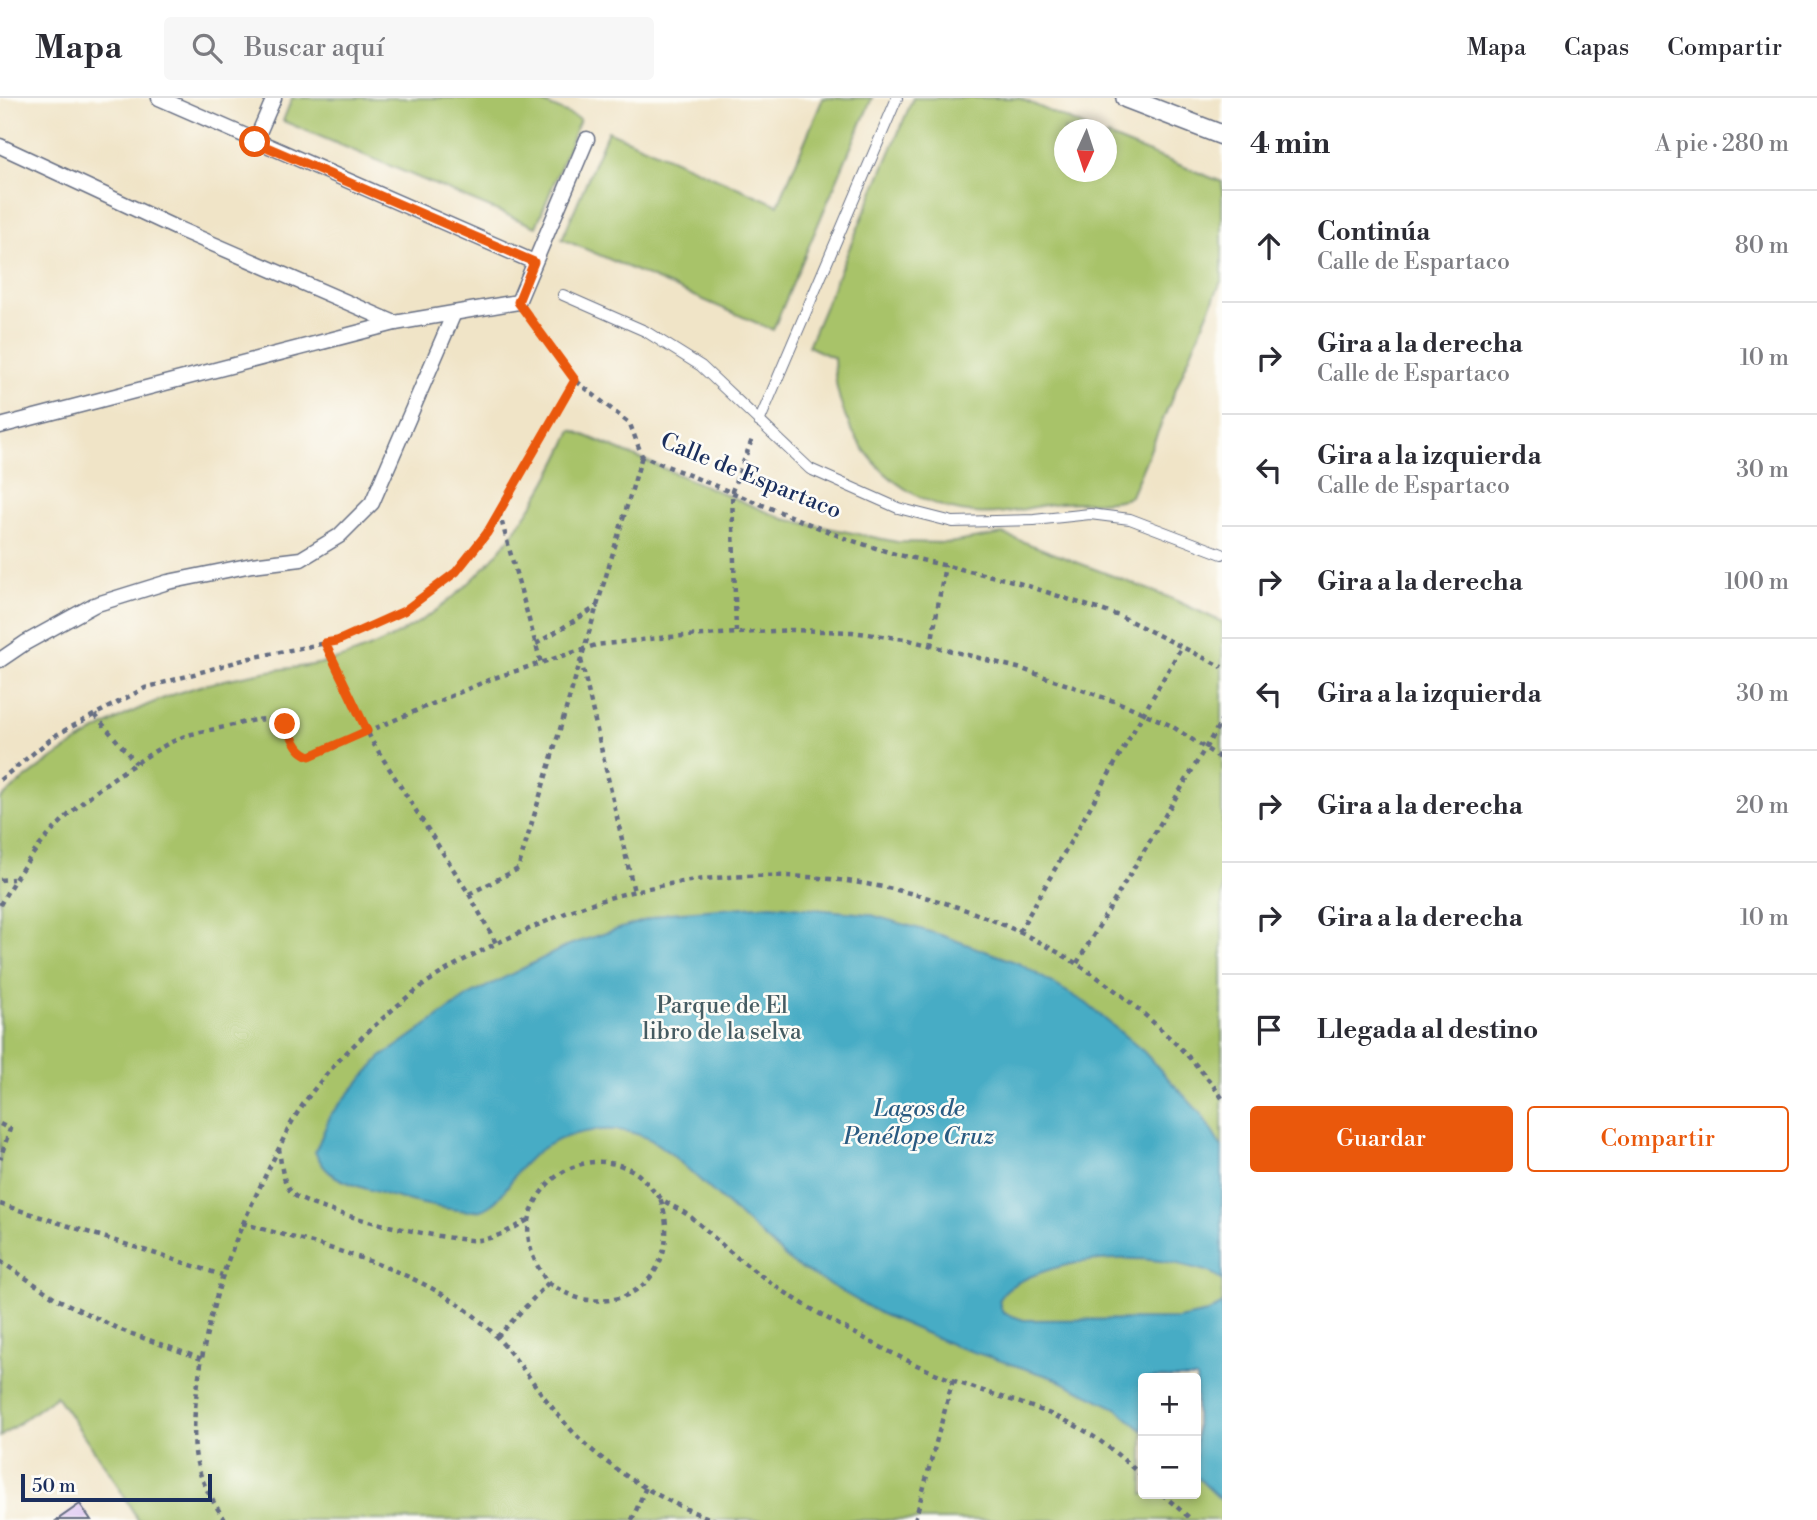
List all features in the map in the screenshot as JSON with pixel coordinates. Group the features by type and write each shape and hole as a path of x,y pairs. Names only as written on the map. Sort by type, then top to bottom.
{"street":[{"path":"159,98 534,262"},
{"path":"255,142 274,98"},
{"path":"1126,98 1222,135"},
{"path":"0,426 395,323 518,302 587,139"},
{"path":"0,146 176,228 395,323"},
{"path":"0,660 94,605 168,582 252,565 301,559 339,536 372,503 454,313"}],"lane":[{"path":"759,422 897,98"},
{"path":"563,295 645,331 701,366 810,468 898,508 953,522 1034,520 1090,514 1130,519 1222,554"}],"path":[{"name":"Calle de Espartaco","path":"518,302 575,380 629,424 642,456 844,538 895,554 1013,581 1122,617 1222,667"},
{"path":"0,780 56,735 145,688 250,658 337,641 404,611 456,572 487,533 575,380"},
{"path":"736,632 732,491 759,422"},
{"path":"468,894 518,869 642,456"},
{"path":"499,511 541,663"},
{"path":"932,646 945,565"},
{"path":"536,644 598,606"},
{"path":"0,905 14,879 38,847 71,811 107,780 191,734 268,718 285,724 297,748 310,756 491,679 596,645 668,637 790,630 852,632 905,639 1022,669 1144,713 1170,725 1222,759"},
{"path":"325,643 367,731 496,943"},
{"path":"1019,932 1182,646"},
{"path":"581,660 634,892"},
{"path":"95,715 136,763"},
{"path":"1077,963 1222,720"},
{"path":"225,1520 209,1496 195,1453 197,1407 202,1359 222,1275 242,1223 299,1110 314,1091 376,1025 407,997 496,943 598,901 705,880 806,876 873,884 935,899 1019,932 1077,963 1101,978 1165,1033 1222,1098"},
{"path":"0,880 14,879"},
{"path":"0,1124 10,1129 0,1159"},
{"path":"279,1148 283,1173 292,1193 299,1199 347,1214 403,1230 476,1240 498,1236 529,1220"},
{"path":"594,1161 624,1166 649,1183 660,1198 666,1213 667,1240 655,1272 630,1293 614,1299 598,1300 568,1295 548,1283 538,1268 532,1254 529,1220 535,1200 559,1172 594,1161"},
{"path":"660,1198 692,1218 733,1254 786,1293 859,1336 953,1380 1046,1411 1079,1427 1138,1473"},
{"path":"0,1204 222,1275"},
{"path":"242,1223 384,1265 430,1286 470,1312 497,1337 566,1425 603,1459 646,1487 715,1520"},
{"path":"0,1261 57,1299 121,1330 202,1359"},
{"path":"497,1337 548,1283"},
{"path":"915,1520 953,1380"},
{"path":"632,1520 646,1487"},
{"path":"1168,1499 1192,1520"}],"green space":[{"path":"292,98 532,98 580,119 536,227 283,121"},
{"path":"823,98 872,98 773,330 562,239 608,131 778,205"},
{"path":"913,98 1019,98 1067,119 1054,119 1054,182 1117,182 1117,140 1222,182 1222,279 1131,496 1125,499 975,513 946,508 919,497 895,482 874,463 845,415 837,387 834,358 808,346"},
{"name":"Parque de El libro de la selva","path":"572,430 784,519 897,542 949,543 1003,534 1168,597 1222,622 1222,1520 138,1520 112,1476 56,1396 0,1437 0,799 79,741 144,707 214,682 327,662 370,647 410,628 445,604 477,575 505,543 553,470"}],"water":[{"name":"Lagos de Penélope Cruz","path":"771,905 868,914 941,935 1018,963 1086,1003 1144,1052 1202,1115 1222,1148 1222,1281 1209,1272 1173,1263 1129,1259 1083,1262 1062,1266 1021,1281 1009,1288 999,1302 1003,1313 1024,1320 1178,1319 1207,1313 1222,1304 1222,1501 1201,1481 1201,1373 1138,1373 1138,1427 1116,1408 1054,1378 955,1346 881,1314 792,1263 671,1154 658,1144 634,1133 618,1130 584,1132 552,1143 526,1162 497,1200 484,1209 472,1211 389,1196 340,1179 325,1168 315,1152 331,1114 380,1058 468,996 569,945 668,913"}],"building":[{"path":"80,1504 91,1520 57,1520"}],"route":[{"path":"255,142 534,262 518,302 575,380 487,533 456,572 404,611 337,641 325,643 367,731 310,756 297,748 285,724"}]}
